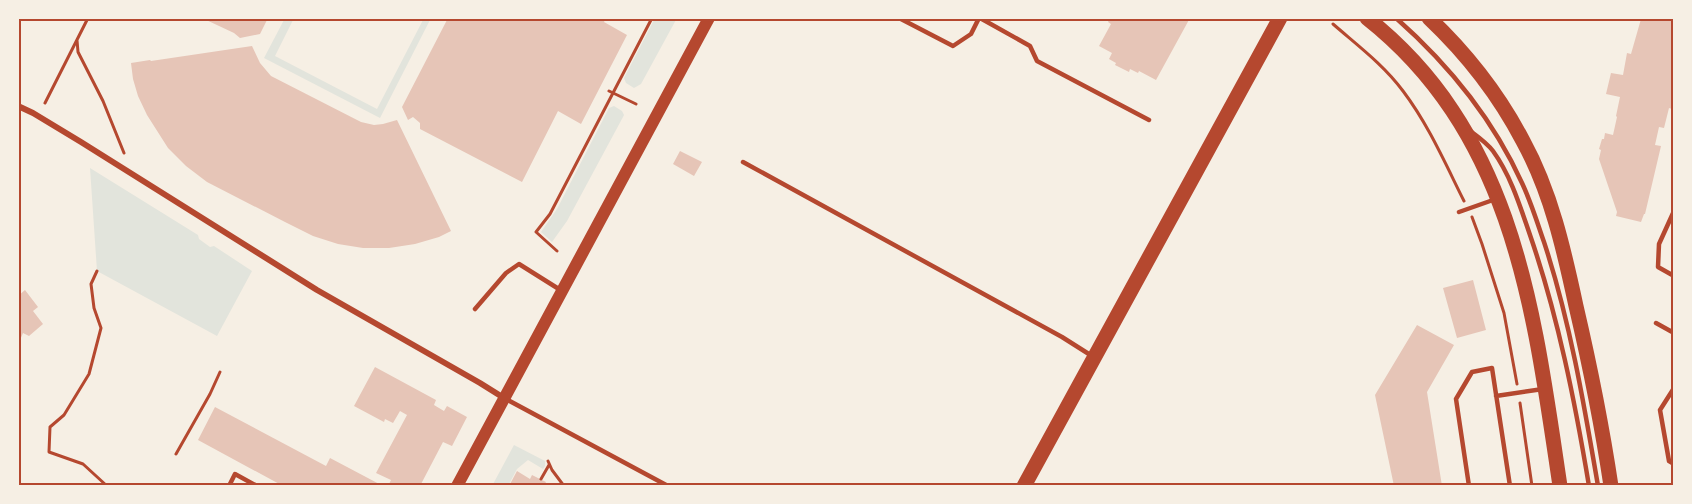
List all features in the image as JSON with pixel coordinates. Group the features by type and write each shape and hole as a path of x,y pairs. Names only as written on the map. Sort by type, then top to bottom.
{"main road":[{"path":"457,486 709,18"},
{"path":"1024,486 1280,18"},
{"path":"1367,18 1408,54 1463,124 1483,163 1505,215 1538,339 1560,486"},
{"path":"1429,18 1469,60 1494,92 1537,169 1557,227 1570,280 1603,436 1611,486"}],"street":[{"path":"18,106 81,142 317,290 504,398"}],"lane":[{"path":"899,18 953,46 971,34 979,18 1030,46 1037,61 1149,120"},
{"path":"1396,18 1430,50 1468,94 1498,139 1522,184 1550,260 1560,298 1578,375 1598,486"},
{"path":"1463,124 1491,148 1505,168 1525,219 1557,326 1589,486"},
{"path":"743,162 1095,357"},
{"path":"1459,212 1498,199"},
{"path":"1674,211 1659,244 1658,267 1674,276"},
{"path":"475,309 506,273 519,264 562,291"},
{"path":"1656,323 1674,333"},
{"path":"1469,486 1456,399 1472,372 1492,368 1510,486"},
{"path":"1496,396 1545,388"},
{"path":"1674,388 1660,410 1669,461 1674,464"},
{"path":"504,398 668,486"},
{"path":"229,486 235,474 257,486"}],"path":[{"path":"45,103 88,18"},
{"path":"557,251 536,232 550,214 611,92 652,18"},
{"path":"1333,24 1378,64 1402,90 1426,126 1468,208 1482,244 1504,313 1517,382"},
{"path":"77,40 78,52 103,101 124,153"},
{"path":"611,92 636,104"},
{"path":"97,271 91,284 94,308 101,328 89,374 64,415 50,427 49,452 83,464 107,486"},
{"path":"176,454 220,372"},
{"path":"1520,405 1532,486"},
{"path":"541,479 548,463 564,486"}],"shaded area":[{"path":"285,18 294,18 275,56 377,109 424,18 431,18 380,118 264,58"},
{"path":"655,18 677,18 641,84 634,88 626,83 624,78"},
{"path":"614,106 624,115 567,221 552,242 541,232 557,209 609,108"},
{"path":"90,168 198,235 199,239 210,247 214,246 252,271 217,336 97,271"},
{"path":"514,445 545,461 545,466 543,469 528,460 517,469 508,486 492,486"}],"building":[{"path":"202,18 268,18 260,34 240,38"},
{"path":"448,18 606,18 604,22 627,35 581,124 558,111 522,182 420,129 420,123 413,117 408,120 402,107"},
{"path":"1110,18 1190,18 1156,80 1139,71 1138,73 1130,69 1129,72 1115,65 1116,63 1109,59 1112,53 1099,46 1111,24 1108,22"},
{"path":"1646,18 1674,20 1672,26 1674,27 1674,99 1664,128 1659,127 1655,145 1661,146 1645,214 1641,222 1616,216 1617,212 1599,159 1601,150 1599,149 1605,133 1613,135 1617,117 1620,97 1606,94 1611,73 1623,75 1627,53 1631,54 1641,19 1646,20"},
{"path":"252,46 260,63 271,76 361,122 374,125 397,120 451,231 415,244 389,248 363,248 338,244 313,236 207,182 186,166 168,148 147,115 138,96 131,63"},
{"path":"680,151 702,162 694,176 673,164"},
{"path":"1473,280 1486,330 1457,338 1443,288"},
{"path":"25,290 38,307 33,311 43,324 29,336 23,333 18,345 18,296"},
{"path":"1417,325 1454,345 1427,392 1442,486 1394,486 1375,395"},
{"path":"375,367 436,400 434,405 444,411 447,406 467,417 452,446 443,442 420,486 388,486 391,480 376,473 407,415 400,411 393,423 385,419 384,422 354,406"},
{"path":"215,407 326,466 330,458 383,486 283,486 198,440"},
{"path":"517,471 530,479 532,475 546,482 544,486 509,486"}]}
